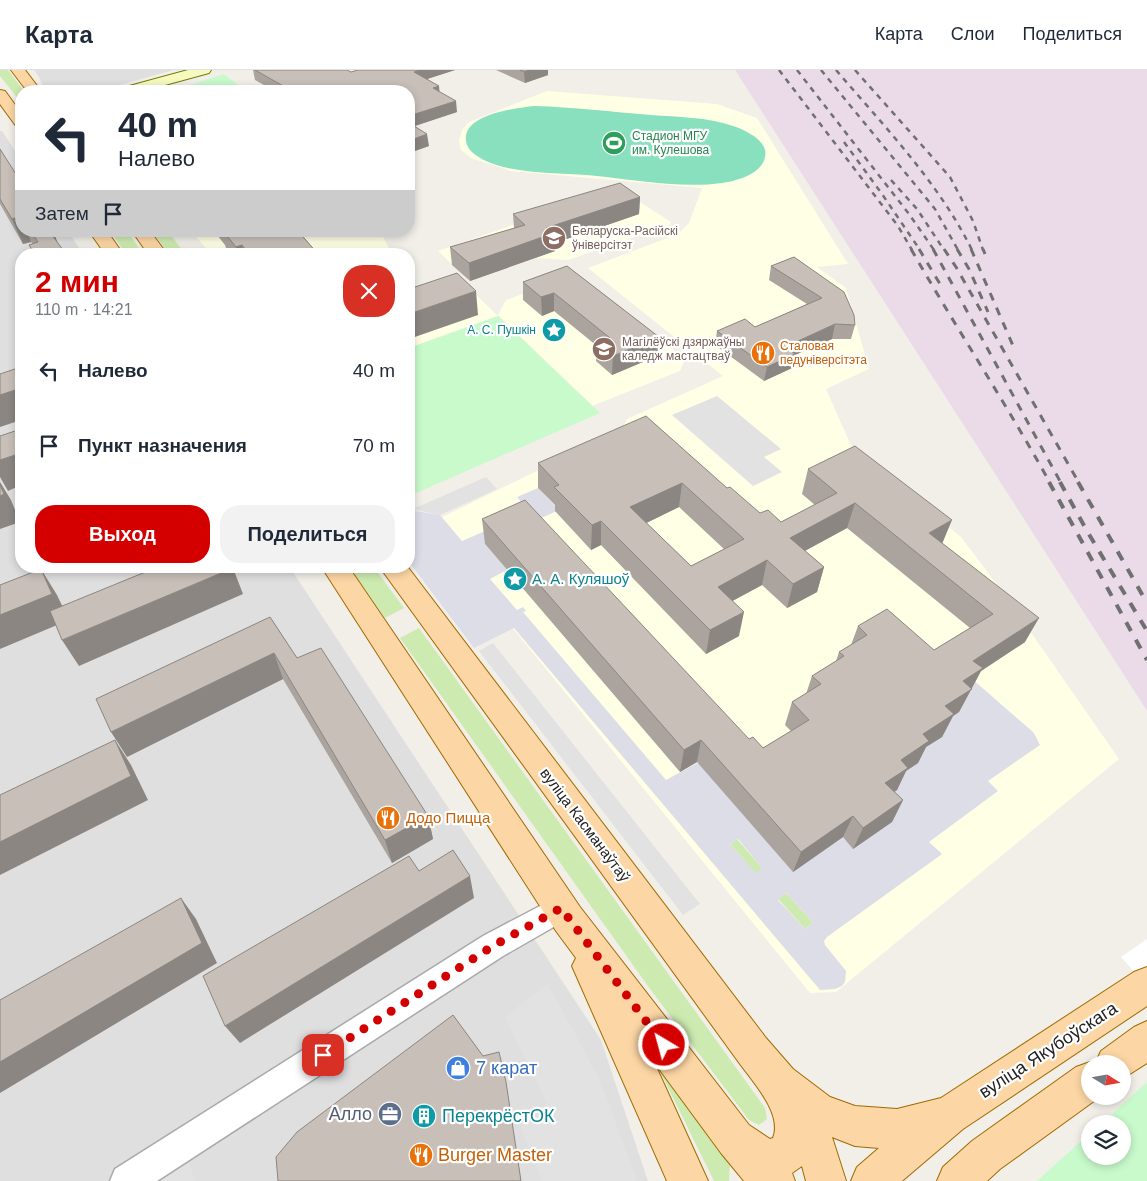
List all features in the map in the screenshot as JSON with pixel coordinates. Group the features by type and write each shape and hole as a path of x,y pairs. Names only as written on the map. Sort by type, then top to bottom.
{"main road":[{"path":"18,70 29,85"},
{"path":"149,85 204,70"},
{"path":"0,94 15,119"},
{"path":"102,237 110,248"},
{"path":"145,237 154,248"},
{"path":"339,573 564,913 735,1139 763,1172 775,1181"},
{"name":"вуліца Касманаўтаў","path":"397,573 753,1051 779,1083 807,1124 826,1181"},
{"path":"564,913 688,1181"},
{"name":"вуліца Якубоўскага","path":"949,1115 1146,986"},
{"path":"1126,1055 1147,1040"},
{"path":"735,1139 753,1152 770,1160 784,1157 792,1147 795,1132 779,1083"},
{"name":"вуліца Касманаўтаў","path":"779,1083 818,1112 855,1126 897,1129 949,1115"},
{"path":"964,1174 1081,1088"},
{"path":"870,1181 949,1115"}],"street":[{"path":"127,1181 493,946 564,913"}],"shaded area":[{"path":"34,70 173,70 120,85 42,85"},
{"path":"735,70 1147,70 1147,711 981,452"},
{"path":"547,91 717,104 757,118 848,264 817,267 846,288 869,369 826,389 853,450 961,537 1007,598 1119,759 836,992 810,993 428,524 621,430 627,419 723,376 588,268 678,234 689,223 702,188 511,171 471,158 461,150 459,141 462,130 469,122"},
{"path":"0,131 2,131 15,151 15,237 72,237 79,248 15,248 15,573 294,573 601,1040 648,1181 0,1181"},
{"name":"Беларуска-Расійскі ўніверсітэт","path":"621,190 671,222 670,225 568,260 536,258 470,281 438,251 610,191"},
{"path":"196,237 383,237 389,248 206,248"},
{"path":"573,276 588,283 685,359 680,371 592,406 498,315 506,300"},
{"path":"467,286 498,316 415,346 415,304"},
{"path":"717,396 781,449 764,457 782,472 753,486 672,415"},
{"path":"486,477 497,489 440,515 415,508"},
{"path":"538,488 559,510 485,544 507,570 490,579 517,610 523,607 526,611 523,612 666,780 697,763 843,837 854,848 892,822 875,805 911,757 941,737 971,678 1033,732 1040,745 988,781 998,791 929,842 942,854 827,937 824,941 825,945 846,971 845,982 842,986 835,989 820,990 514,628 474,648 415,570 415,511 440,515 462,541 522,515 526,508 517,497","holes":["738,839 762,868 756,873 730,844","786,893 813,922 805,929 778,900"]},
{"path":"493,643 700,904 683,915 479,651"},
{"path":"548,984 600,1080 637,1181 542,1181 520,1125 547,1103 505,1017"},
{"path":"189,1163 195,1181 161,1181"}],"green space":[{"path":"0,70 8,70 19,85 15,85 15,95 0,76"},
{"path":"224,74 238,85 189,85"},
{"name":"Стадион МГУ им. Кулешова","path":"534,106 682,117 723,123 749,133 760,141 765,151 765,157 759,168 748,176 722,183 690,185 522,171 486,161 476,156 468,148 466,141 467,132 473,124 492,114"},
{"path":"114,237 131,237 139,248 122,248"},
{"path":"156,237 172,237 181,248 165,248"},
{"path":"498,316 600,413 415,493 415,346"},
{"path":"354,573 378,573 404,608 385,618"},
{"path":"419,628 765,1108 767,1119 759,1125 749,1120 650,989 400,638"},
{"path":"737,839 763,869 756,874 730,844"},
{"path":"786,893 813,922 805,929 778,899"},
{"path":"645,1041 730,1164 729,1181 714,1181"},
{"path":"1147,1082 1147,1181 1037,1181 1081,1141 1081,1165 1131,1165 1131,1115 1111,1115 1122,1105 1131,1105 1131,1097"}],"pier":[{"path":"1147,939 1147,986 1121,957"}],"building":[{"path":"255,70 347,70 351,72 358,70 420,70 414,72 439,86 433,88 456,101 415,114 415,85 281,85"},
{"path":"415,127 427,134 415,139"},
{"path":"0,149 15,173 15,218 12,219 0,199"},
{"path":"620,183 640,197 546,228 554,233 469,263 450,247 525,225 513,214"},
{"path":"35,237 53,237 62,248 31,248 29,245 38,242"},
{"path":"228,237 303,237 313,248 244,248 242,245 236,247"},
{"path":"794,257 844,292 854,315 855,325 835,324 785,347 795,354 767,367 717,331 745,319 755,327 822,298 771,266"},
{"path":"567,266 659,337 613,356 597,343 610,338 554,293 541,297 523,282"},
{"path":"457,273 476,291 415,312 415,287"},
{"path":"15,369 15,390 0,395 0,374"},
{"path":"646,416 727,488 730,487 760,513 768,510 781,522 837,493 808,469 855,446 952,520 929,533 1039,618 973,661 983,668 963,681 972,689 945,706 954,714 923,734 929,741 901,760 908,768 885,783 903,800 863,828 853,816 801,852 701,740 684,750 482,519 525,500 749,739 753,737 763,748 809,720 792,702 821,684 812,676 844,656 839,652 867,635 858,626 887,609 934,650 993,614 855,503 790,538 824,567 793,584 767,560 718,587 744,612 710,630 601,521 592,525 554,487 559,485 538,463","holes":["682,483 744,539 691,566 630,507"]},
{"path":"15,431 15,455 0,460 0,436"},
{"path":"0,485 4,494 0,496"},
{"path":"31,573 43,573 52,594 0,615 0,585"},
{"path":"143,573 221,573 62,640 50,611"},
{"path":"270,617 297,658 321,648 428,816 385,840 274,653 111,732 96,699"},
{"path":"115,740 131,776 0,842 0,795"},
{"path":"453,850 470,876 225,1026 203,976 409,856 419,871"},
{"path":"181,898 202,943 0,1062 0,1000"},
{"name":"ПерекрёстОК","path":"453,1015 483,1056 499,1052 506,1082 521,1181 278,1181 276,1157 297,1132"}],"railway":[{"path":"779,70 898,226 912,250"},
{"path":"797,70 909,214 934,250"},
{"path":"821,70 935,209 958,250"},
{"path":"836,70 927,178 944,201 972,250"},
{"path":"855,70 950,177 973,221 983,250"},
{"path":"844,142 920,250"},
{"path":"891,180 917,209 944,250"},
{"path":"911,249 1050,483"},
{"path":"919,249 940,284"},
{"path":"933,249 1061,483"},
{"path":"944,249 1079,483"},
{"path":"957,249 969,269 988,312"},
{"path":"971,249 1014,348"},
{"path":"983,249 985,254"},
{"path":"1049,482 1147,660"},
{"path":"1060,482 1147,631"},
{"path":"1078,482 1147,603"}],"place":[{"name":"Стадион МГУ им. Кулешова","path":"614,143"},
{"name":"Беларуска-Расійскі ўніверсітэт","path":"554,238"},
{"name":"А. С. Пушкін","path":"554,330"},
{"name":"Магілёўскі дзяржаўны каледж мастацтваў","path":"604,349"},
{"name":"Сталовая педуніверсітэта","path":"763,353"},
{"name":"А. А. Куляшоў","path":"515,579"},
{"name":"Додо Пицца","path":"388,818"},
{"name":"7 карат","path":"458,1068"},
{"name":"Алло","path":"390,1114"},
{"name":"ПерекрёстОК","path":"424,1116"},
{"name":"Burger Master","path":"421,1155"}],"route":[{"path":"323,1055 493,946 561,908 664,1045"}]}
